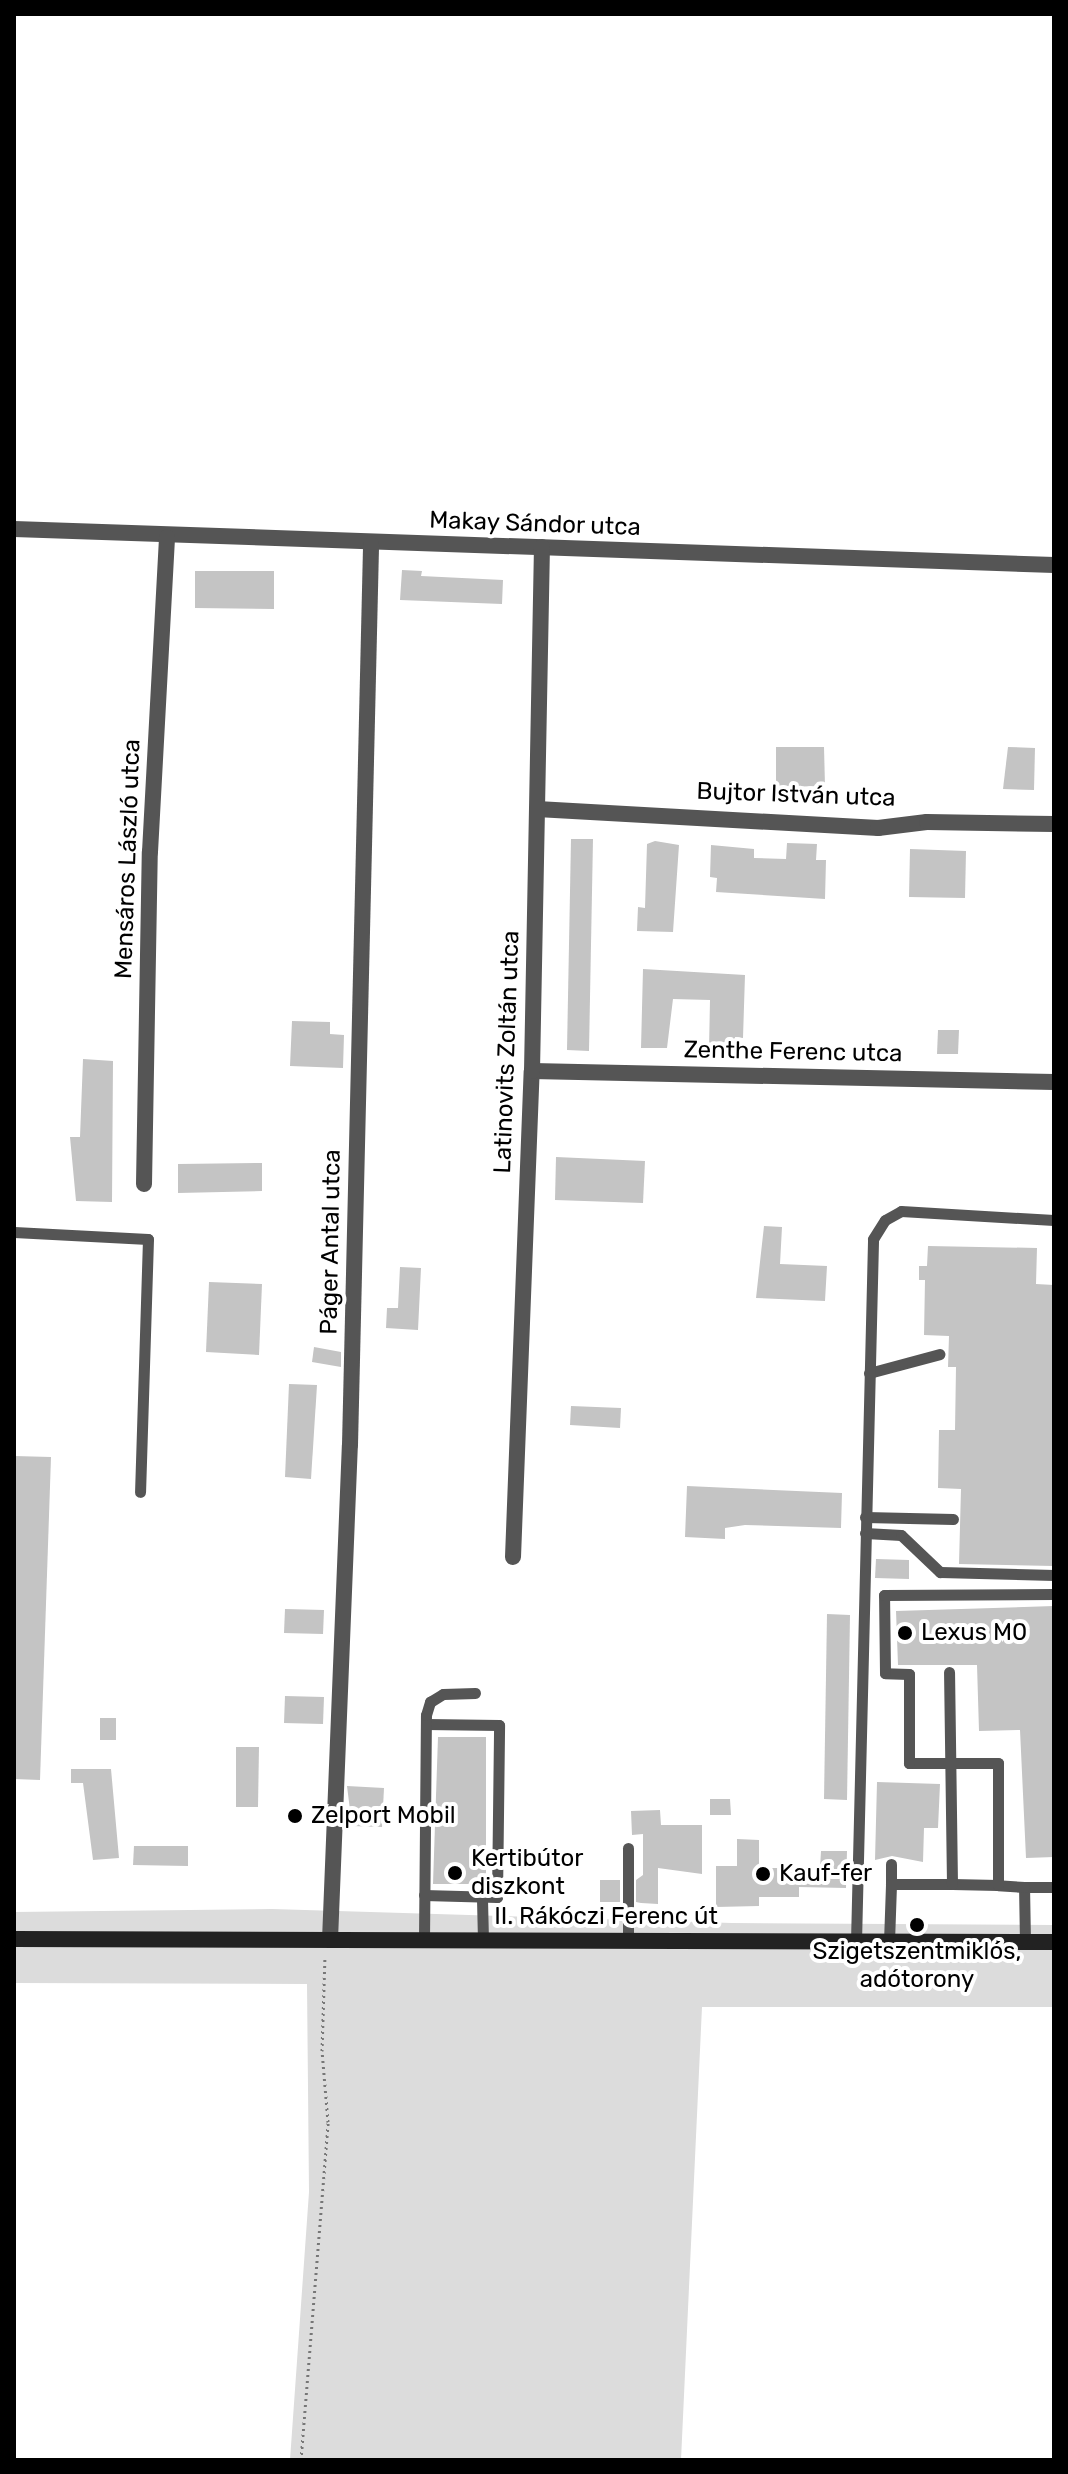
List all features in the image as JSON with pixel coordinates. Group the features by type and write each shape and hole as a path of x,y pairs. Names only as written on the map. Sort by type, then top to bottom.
{"main road":[{"name":"II. Rákóczi Ferenc út","path":"14,1939 1054,1942"}],"street":[{"name":"Makay Sándor utca","path":"14,529 167,537 1054,565"},
{"name":"Mensáros László utca","path":"144,1184 150,852 167,537"},
{"name":"Páger Antal utca","path":"327,1940 350,1445 371,544"},
{"name":"Latinovits Zoltán utca","path":"513,1557 532,1071 542,547"},
{"name":"Bujtor István utca","path":"537,809 878,828 927,822 1054,824"},
{"name":"Zenthe Ferenc utca","path":"532,1071 1054,1082"}],"lane":[{"path":"856,1942 873,1239 890,1215 901,1211 1054,1220"},
{"path":"14,1232 148,1239 140,1492"},
{"path":"869,1373 940,1354"},
{"path":"865,1517 953,1519"},
{"path":"865,1533 901,1535 940,1572 1054,1575"},
{"path":"998,1885 998,1763 909,1763 909,1674 885,1673 884,1595 1054,1594"},
{"path":"949,1672 952,1884"},
{"path":"424,1940 426,1724 430,1702 443,1694 475,1693"},
{"path":"424,1895 482,1899 497,1897 499,1725 426,1724"},
{"path":"628,1848 628,1940"},
{"path":"889,1942 891,1864"},
{"path":"891,1884 1054,1887"},
{"path":"1024,1887 1025,1942"},
{"path":"482,1899 483,1941"}],"path":[{"path":"301,2460 328,2122 322,2051 327,1940"}],"shaded area":[{"path":"272,1909 732,1923 1054,1925 1054,2007 702,2007 681,2460 290,2460 309,2192 307,1984 14,1983 14,1912"}],"building":[{"path":"402,570 422,571 421,576 503,580 502,604 400,600"},
{"path":"195,571 274,571 274,609 195,608"},
{"path":"776,747 824,747 825,786 776,787"},
{"path":"1008,747 1035,748 1034,790 1003,789"},
{"path":"571,839 593,839 589,1051 567,1050"},
{"path":"655,841 679,845 673,932 637,931 638,907 645,908 647,844"},
{"path":"787,843 817,844 816,860 826,860 825,899 716,892 717,878 710,877 711,845 754,849 754,858 786,859"},
{"path":"910,849 966,851 965,898 909,897"},
{"path":"643,969 745,975 743,1038 735,1037 735,1051 709,1050 710,1000 673,999 667,1048 641,1048"},
{"path":"292,1021 330,1022 330,1034 344,1035 343,1068 290,1066"},
{"path":"938,1030 959,1030 958,1054 937,1054"},
{"path":"83,1059 113,1061 112,1202 76,1201 70,1137 80,1137"},
{"path":"556,1157 645,1161 643,1203 555,1200"},
{"path":"262,1163 262,1191 178,1193 178,1164"},
{"path":"764,1226 782,1227 780,1264 827,1266 825,1301 756,1298"},
{"path":"928,1246 1037,1248 1036,1284 1054,1285 1054,1566 959,1564 961,1489 938,1488 939,1430 955,1430 956,1367 948,1367 949,1336 924,1335 925,1280 919,1280 919,1266 927,1266"},
{"path":"400,1267 421,1268 418,1330 386,1328 387,1308 398,1308"},
{"path":"209,1282 262,1284 259,1355 206,1352"},
{"path":"314,1347 341,1352 341,1367 312,1362"},
{"path":"289,1384 317,1385 311,1479 285,1477"},
{"path":"571,1406 621,1408 620,1428 570,1425"},
{"path":"14,1456 51,1457 40,1780 14,1779"},
{"path":"687,1486 842,1493 841,1528 745,1525 725,1528 725,1539 685,1537"},
{"path":"876,1559 909,1560 909,1579 875,1578"},
{"path":"1054,1606 1054,1857 1026,1858 1020,1730 979,1731 977,1665 898,1665 896,1611"},
{"path":"285,1609 324,1610 323,1634 284,1633"},
{"path":"827,1614 850,1615 847,1800 824,1799"},
{"path":"285,1696 324,1697 323,1724 284,1723"},
{"path":"100,1718 116,1718 116,1740 100,1740"},
{"path":"438,1737 486,1737 486,1884 433,1884"},
{"path":"236,1747 259,1747 258,1807 236,1807"},
{"path":"71,1769 111,1769 119,1858 93,1860 83,1783 71,1783"},
{"path":"877,1782 940,1784 938,1828 924,1828 923,1862 892,1856 875,1860"},
{"path":"347,1786 384,1788 382,1827 352,1826"},
{"path":"710,1799 730,1799 731,1815 710,1815"},
{"path":"660,1810 661,1825 702,1825 702,1874 658,1868 658,1904 636,1902 636,1880 643,1875 643,1834 632,1835 631,1811"},
{"path":"737,1839 759,1840 759,1868 820,1868 821,1851 847,1851 846,1888 799,1887 799,1897 759,1897 759,1906 716,1907 716,1866 737,1866"},
{"path":"134,1846 188,1846 188,1866 133,1865"},
{"path":"600,1880 620,1880 620,1902 600,1902"}],"place":[{"name":"Lexus M0","path":"905,1633"},
{"name":"Zelport Mobil","path":"295,1816"},
{"name":"Kertibútor diszkont","path":"455,1873"},
{"name":"Kauf-fer","path":"763,1874"},
{"name":"Szigetszentmiklós, adótorony","path":"917,1925"}]}
